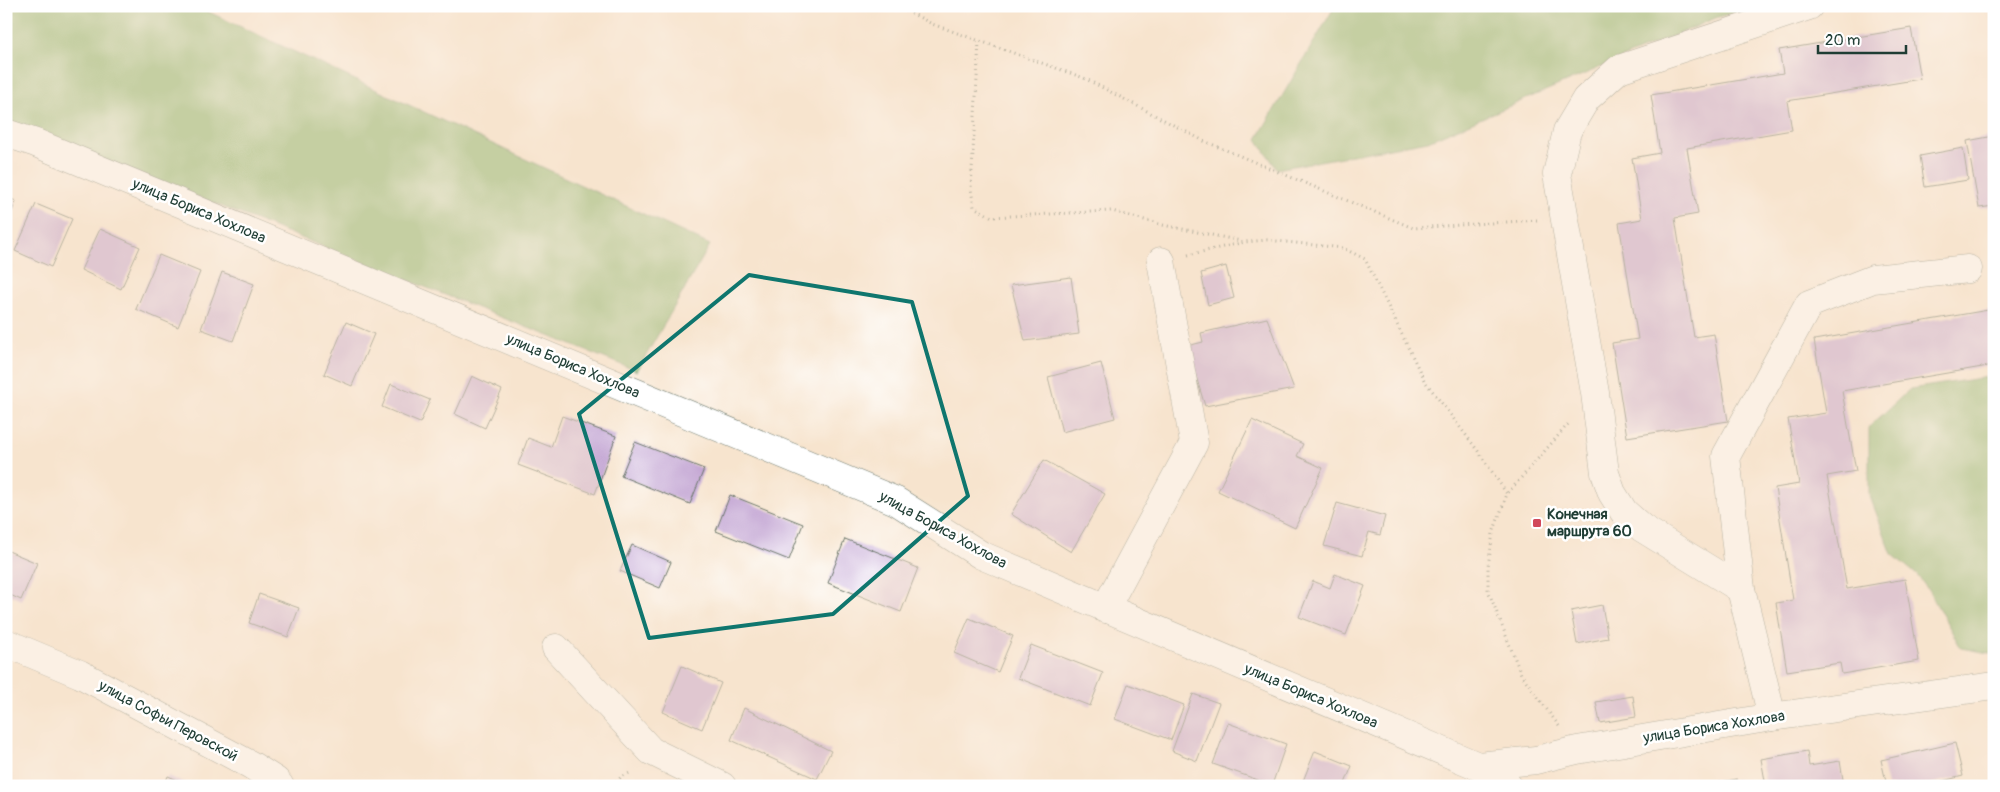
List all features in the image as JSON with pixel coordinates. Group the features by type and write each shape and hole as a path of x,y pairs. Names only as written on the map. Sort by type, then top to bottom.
{"street":[{"path":"1741,589 1642,528 1624,512 1612,494 1605,473 1595,393 1557,174 1567,131 1586,99 1619,69 1809,6"},
{"name":"улица Бориса Хохлова","path":"6,133 73,158 896,501 981,555 1478,766 1536,760 1577,750 1772,717 1994,686"},
{"path":"1105,609 1194,443 1161,261"},
{"path":"1772,717 1741,589 1726,456 1809,304 1873,279 1968,269"},
{"name":"улица Софьи Перовской","path":"6,643 80,674 251,765 276,781 280,786"},
{"path":"556,648 651,751 722,786"},
{"path":"1478,766 1508,786"}],"path":[{"path":"898,6 932,24 1084,78 1204,141 1413,228 1565,218"},
{"path":"979,40 971,188 974,207 992,217 1112,211 1244,242"},
{"path":"1161,261 1244,242 1267,240 1343,248 1365,259 1424,380 1478,451 1507,494"},
{"path":"1577,750 1521,674 1488,590 1488,566 1493,533 1507,494 1595,393"}],"highlighted area":[{"path":"749,275 912,302 968,496 833,614 649,638 579,414"}],"green space":[{"path":"6,6 196,6 710,245 637,371 6,121"},
{"path":"1335,6 1759,6 1718,17 1428,141 1277,169 1257,139"},
{"path":"1994,376 1994,654 1961,648 1929,591 1917,575 1892,554 1869,494 1869,427 1910,389"}],"building":[{"path":"1911,28 1920,79 1787,101 1792,130 1687,148 1698,214 1675,218 1694,337 1714,334 1728,421 1627,437 1612,343 1638,339 1619,223 1642,219 1632,158 1660,153 1651,95 1783,73 1779,50"},
{"path":"1994,136 1994,206 1979,208 1967,141"},
{"path":"1963,148 1968,180 1925,187 1920,156"},
{"path":"6,197 16,201 6,227"},
{"path":"36,204 72,219 51,267 15,251"},
{"path":"100,229 140,247 121,289 81,270"},
{"path":"159,255 200,272 178,327 136,309"},
{"path":"1226,266 1234,298 1208,305 1201,273"},
{"path":"222,272 254,284 233,341 201,329"},
{"path":"1071,277 1079,334 1025,341 1011,285"},
{"path":"1994,309 1994,365 1842,391 1856,471 1827,476 1847,589 1905,579 1919,661 1842,674 1840,663 1787,671 1776,603 1793,600 1775,488 1799,484 1788,419 1826,413 1814,340"},
{"path":"1267,318 1294,389 1205,406 1187,346 1203,342 1201,333"},
{"path":"346,322 374,334 352,386 324,374"},
{"path":"1101,363 1115,418 1062,432 1048,377"},
{"path":"472,376 502,390 485,428 455,414"},
{"path":"391,384 430,400 420,423 382,407"},
{"path":"562,416 616,436 595,494 518,465 528,438 551,447"},
{"path":"1252,420 1303,444 1297,456 1323,468 1295,528 1218,491"},
{"path":"635,442 704,469 690,504 621,476"},
{"path":"1044,460 1105,494 1071,552 1011,514"},
{"path":"730,495 803,524 789,560 716,531"},
{"path":"1337,503 1385,516 1380,535 1369,532 1362,556 1324,546"},
{"path":"845,539 918,568 901,612 828,583"},
{"path":"632,545 671,562 660,588 620,571"},
{"path":"6,550 37,563 21,600 6,593"},
{"path":"1335,574 1365,586 1346,635 1299,617 1313,581 1330,588"},
{"path":"259,594 299,608 288,637 249,623"},
{"path":"1602,605 1608,638 1577,644 1571,611"},
{"path":"969,618 1013,636 998,672 954,653"},
{"path":"1031,645 1103,673 1090,706 1018,678"},
{"path":"682,666 721,683 702,729 663,712"},
{"path":"1128,684 1184,705 1171,740 1115,719"},
{"path":"1193,694 1219,703 1197,761 1172,751"},
{"path":"1633,696 1636,717 1600,723 1596,702"},
{"path":"744,708 831,751 817,779 731,740"},
{"path":"1228,723 1286,744 1272,785 1213,764"},
{"path":"1955,743 1963,776 1922,786 1887,786 1881,760"},
{"path":"1315,751 1352,766 1344,786 1301,786"},
{"path":"1807,751 1809,766 1840,761 1844,786 1766,786 1761,759"},
{"path":"168,776 192,786 164,786"},
{"path":"1737,779 1738,786 1704,786 1704,785"}],"place":[{"name":"Конечная маршрута 60","path":"1537,523"}]}
